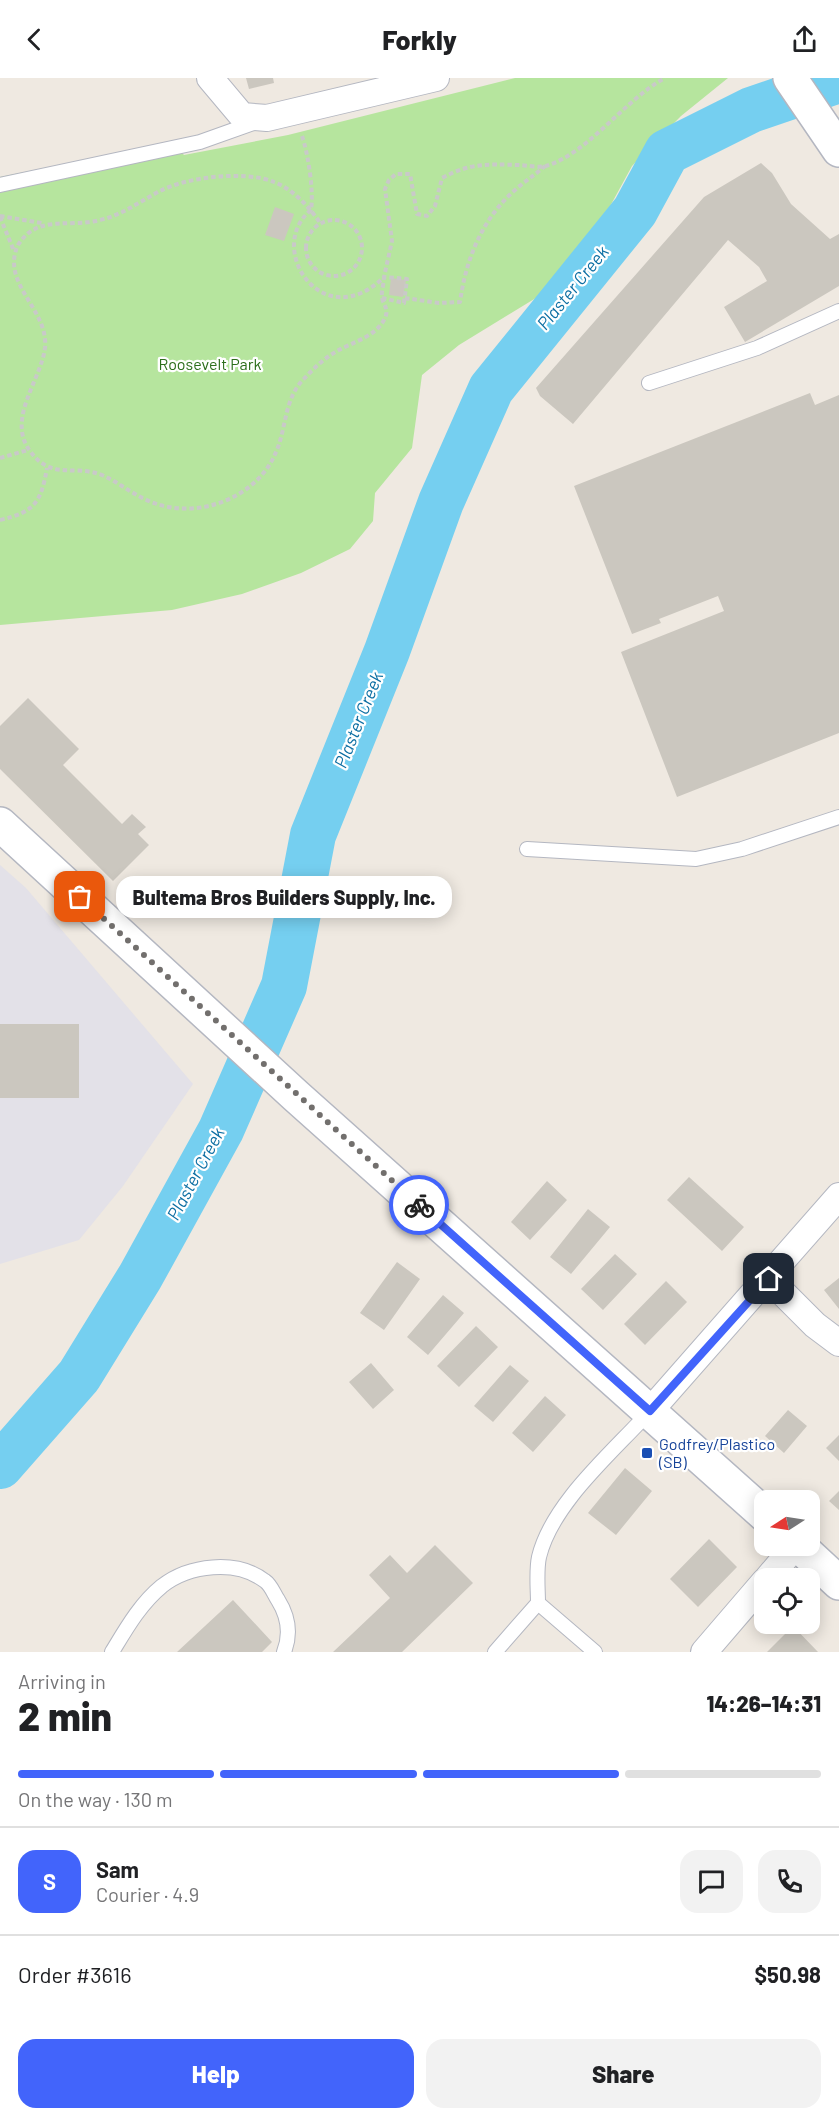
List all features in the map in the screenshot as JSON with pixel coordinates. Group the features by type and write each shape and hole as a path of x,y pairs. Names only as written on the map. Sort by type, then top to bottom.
{"main road":[{"path":"790,78 831,139"},
{"path":"0,824 216,1020 296,1096 754,1505"},
{"path":"809,1556 839,1583"}],"street":[{"path":"210,78 242,116 267,118 436,78"},
{"path":"650,1411 769,1279 839,1196"},
{"path":"769,1279 815,1325 839,1343"},
{"path":"777,1568 787,1556"},
{"path":"704,1652 754,1594"}],"lane":[{"path":"0,185 200,142 267,118"},
{"path":"649,383 757,348 839,311"},
{"path":"527,849 696,859 742,849 839,817"},
{"path":"495,1652 538,1603 538,1560 543,1542 554,1520 576,1491 650,1411"},
{"path":"112,1652 134,1617 162,1586 187,1572 219,1566 246,1571 267,1582 285,1611 288,1640 284,1652"},
{"path":"538,1603 596,1652"}],"path":[{"path":"405,298 439,303 460,302 470,254 483,228 515,189 545,166 586,142 632,100 665,78"},
{"path":"296,112 310,162 311,210"},
{"path":"46,224 34,228 26,235 16,247 14,255 14,281 38,315 45,348 22,421 28,450 47,468 101,475 154,504 202,508 230,499 256,481 276,454 287,408 298,386 317,365 378,329 386,317 387,308 382,298 392,241 385,189 389,180 396,174 410,174 417,214 427,216 435,206 442,178 466,166 483,164 545,166"},
{"path":"0,216 46,224 75,224 101,220 141,203 159,191 182,183 223,176 273,182 300,198 321,224"},
{"path":"311,210 304,216 298,227 294,245 302,275 317,290 333,298 357,296 373,288 384,277 407,279 404,303 382,298"},
{"path":"0,216 8,231 14,255"},
{"path":"343,222 357,233 362,250 360,260 346,274 328,276 312,265 308,256 308,239 321,224 343,222"},
{"path":"0,458 28,450"},
{"path":"0,520 25,513 38,501 47,468"}],"shaded area":[{"path":"0,865 26,888 193,1084 123,1186 79,1240 0,1264"}],"green space":[{"name":"Roosevelt Park","path":"515,78 728,78 681,116 632,166 572,276 459,345 422,375 412,448 375,493 373,521 350,549 301,573 242,594 172,610 0,625 0,177 172,142 184,155 288,135"}],"building":[{"path":"246,78 273,78 274,83 249,89"},
{"path":"761,163 772,173 791,204 830,239 839,234 839,286 745,342 724,307 767,281 759,267 728,240 573,424 540,396 536,388 704,197"},
{"path":"275,207 294,214 284,241 265,235"},
{"path":"391,278 406,280 403,297 389,295"},
{"path":"810,393 815,405 839,395 839,733 677,797 621,652 724,611 718,596 659,619 661,623 632,634 574,486"},
{"path":"28,698 79,749 63,765 122,824 132,814 146,827 138,834 149,845 113,881 0,769 0,726"},
{"path":"0,1024 79,1024 79,1098 0,1098"},
{"path":"689,1177 744,1227 722,1251 667,1200"},
{"path":"547,1181 567,1200 530,1240 511,1222"},
{"path":"588,1209 610,1227 571,1274 550,1257"},
{"path":"615,1254 637,1274 603,1310 581,1289"},
{"path":"397,1262 420,1279 384,1330 360,1313"},
{"path":"839,1278 839,1309 824,1290"},
{"path":"666,1281 687,1302 645,1345 624,1324"},
{"path":"443,1295 464,1313 428,1355 407,1337"},
{"path":"476,1326 498,1347 459,1387 437,1366"},
{"path":"371,1363 394,1390 373,1409 349,1382"},
{"path":"510,1365 529,1381 493,1422 474,1406"},
{"path":"545,1396 566,1415 533,1452 512,1433"},
{"path":"788,1410 807,1426 784,1453 765,1436"},
{"path":"839,1435 839,1461 826,1448"},
{"path":"625,1468 652,1491 616,1535 588,1513"},
{"path":"839,1491 839,1510 829,1501"},
{"path":"709,1539 737,1567 698,1607 670,1579"},
{"path":"435,1545 473,1583 402,1652 333,1652 390,1598 369,1575 390,1555 407,1573"},
{"path":"233,1600 272,1642 262,1652 177,1652"},
{"path":"785,1634 801,1634 818,1652 767,1652"}],"waterway":[{"name":"Plaster Creek","path":"0,1466 79,1376 140,1277 221,1130 284,986 313,835 387,651 441,502 491,389 635,211 667,152 751,110 839,80"}],"way so far":[{"path":"80,897 296,1096 419,1205"}],"place":[{"name":"Bultema Bros Builders Supply, Inc.","path":"80,897"},
{"name":"Godfrey/Plastico (SB)","path":"647,1453"}],"route":[{"path":"419,1205 650,1411 769,1279"}]}
